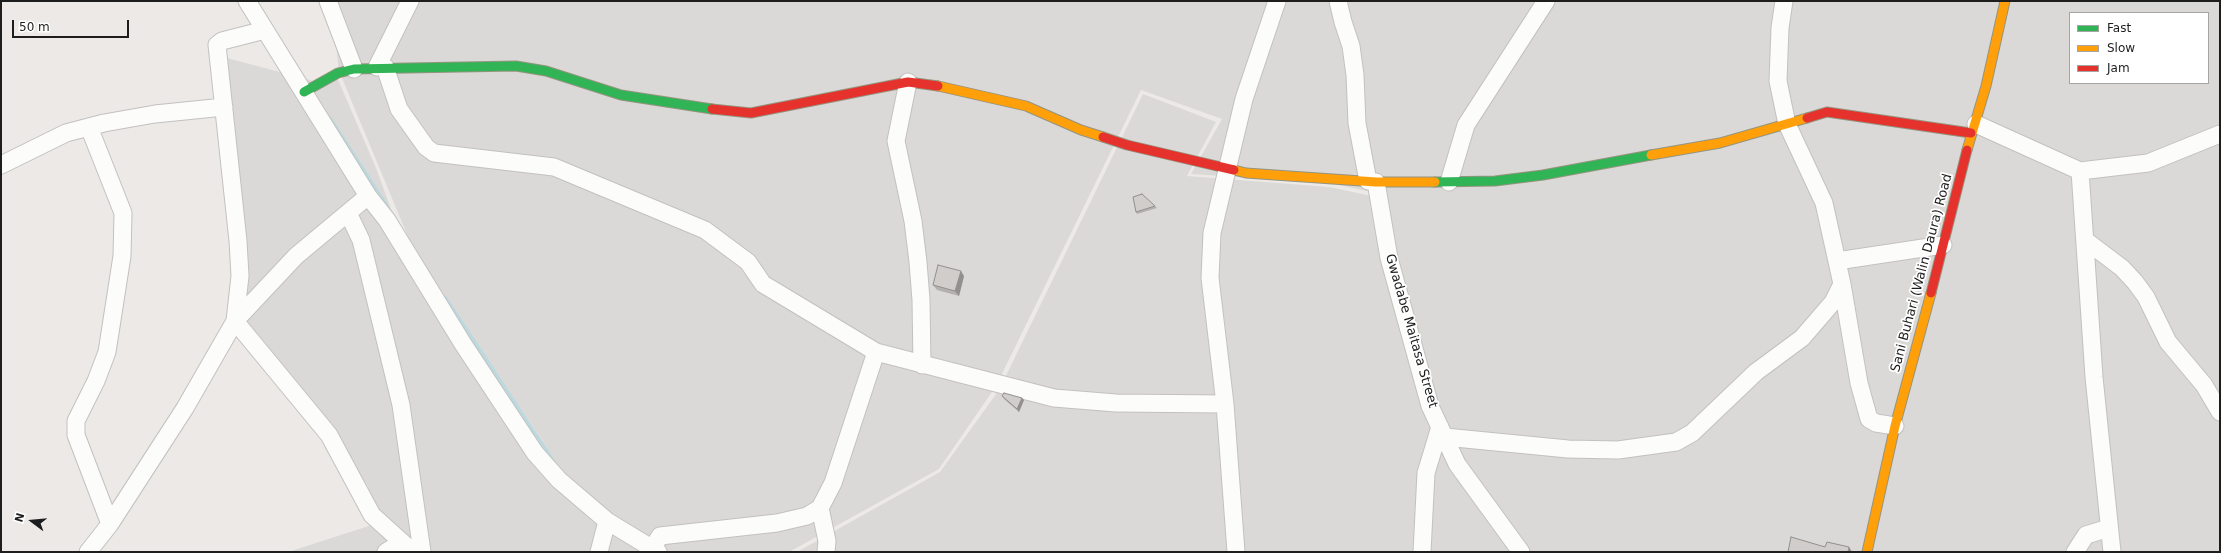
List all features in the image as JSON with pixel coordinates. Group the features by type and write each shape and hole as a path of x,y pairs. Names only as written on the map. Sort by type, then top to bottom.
{"street":[{"path":"247,1 368,196 387,220 463,344 535,453 559,480 607,521 656,545 777,523 807,516 820,508 833,482 876,352"},
{"path":"328,1 346,71"},
{"path":"410,1 381,67 399,109 426,147 434,153 447,153 554,167 705,230 748,262 763,284 876,352 1054,398 1116,403 1225,404"},
{"path":"1236,552 1225,404 1210,278 1212,233 1226,169 1244,99 1277,1"},
{"name":"Gwadabe Maitasa Street","path":"1338,1 1351,46 1355,75 1357,123 1389,258 1430,406 1457,464 1521,552"},
{"path":"1449,182 1466,125 1546,1"},
{"path":"1784,1 1780,28 1778,81 1787,124 1824,203 1842,284 1859,383 1869,419 1876,423 1895,426"},
{"name":"Sani Buhari (Walin Daura) Road","path":"1867,552 1895,426 2005,1"},
{"path":"265,30 222,41 218,45 238,241 240,276 235,321 329,435 372,515 407,547"},
{"path":"304,92 346,71 381,67 516,66 546,70 621,95 690,107 751,113 908,82 967,91 1026,106 1081,130 1126,145 1226,169 1251,174 1372,182 1495,182 1543,176 1720,143 1826,112 1973,128 2080,172 2148,163 2220,134"},
{"path":"908,82 896,141 913,221 918,262 922,300 922,365"},
{"path":"1,165 66,133 89,127 155,114 224,107"},
{"path":"89,127 123,214 122,256 107,352 96,381 76,420 76,435 110,524"},
{"path":"2080,172 2094,377 2112,552"},
{"path":"88,552 110,524 185,408 235,321 296,256 368,196"},
{"path":"348,212 361,240 401,405 422,552"},
{"path":"2085,240 2122,268 2135,282 2146,297 2168,342 2204,385 2220,412"},
{"path":"1837,261 1943,245"},
{"path":"1422,552 1426,473 1442,432 1568,449 1611,450 1676,442 1692,432 1756,372 1802,338 1833,302 1842,284"},
{"path":"820,508 827,540 826,552"},
{"path":"599,552 607,521"},
{"path":"2075,552 2086,536 2109,528"},
{"path":"386,552 407,547"}],"shaded area":[{"path":"331,1 2220,1 2220,552 797,552 940,472 999,390 1143,94 1216,122 1187,176 1329,187 1377,197 1380,194 1330,183 1191,174 1222,119 1141,90 996,386 939,469 789,552 288,552 375,524 367,502 368,486 239,312 241,190 227,58 321,83 336,75 376,168 411,264 548,448 419,263 339,71"}],"building":[{"path":"1142,194 1155,206 1136,212 1133,197"},
{"path":"938,265 961,271 955,291 933,285"},
{"path":"1004,393 1022,398 1017,409 1002,396"},
{"path":"1791,537 1825,547 1827,542 1849,547 1848,552 1788,552"}],"waterway":[{"path":"330,119 387,207"},
{"path":"445,298 554,463"}],"traffic: fast":[{"path":"304,92 338,73 354,69 516,66 546,71 621,95 712,109"},
{"path":"1435,182 1495,181 1543,175 1651,155"}],"traffic: slow":[{"path":"1967,150 1986,86 2005,1"},
{"path":"938,86 1026,106 1081,130 1103,137"},
{"path":"1651,155 1720,143 1807,118"},
{"path":"1234,170 1246,173 1376,182 1435,182"},
{"path":"1867,552 1895,426 1931,293"}],"traffic: jam":[{"path":"712,109 751,113 908,82 938,86"},
{"path":"1807,118 1827,112 1971,133"},
{"path":"1103,137 1127,145 1234,170"},
{"path":"1931,293 1967,150"}]}
